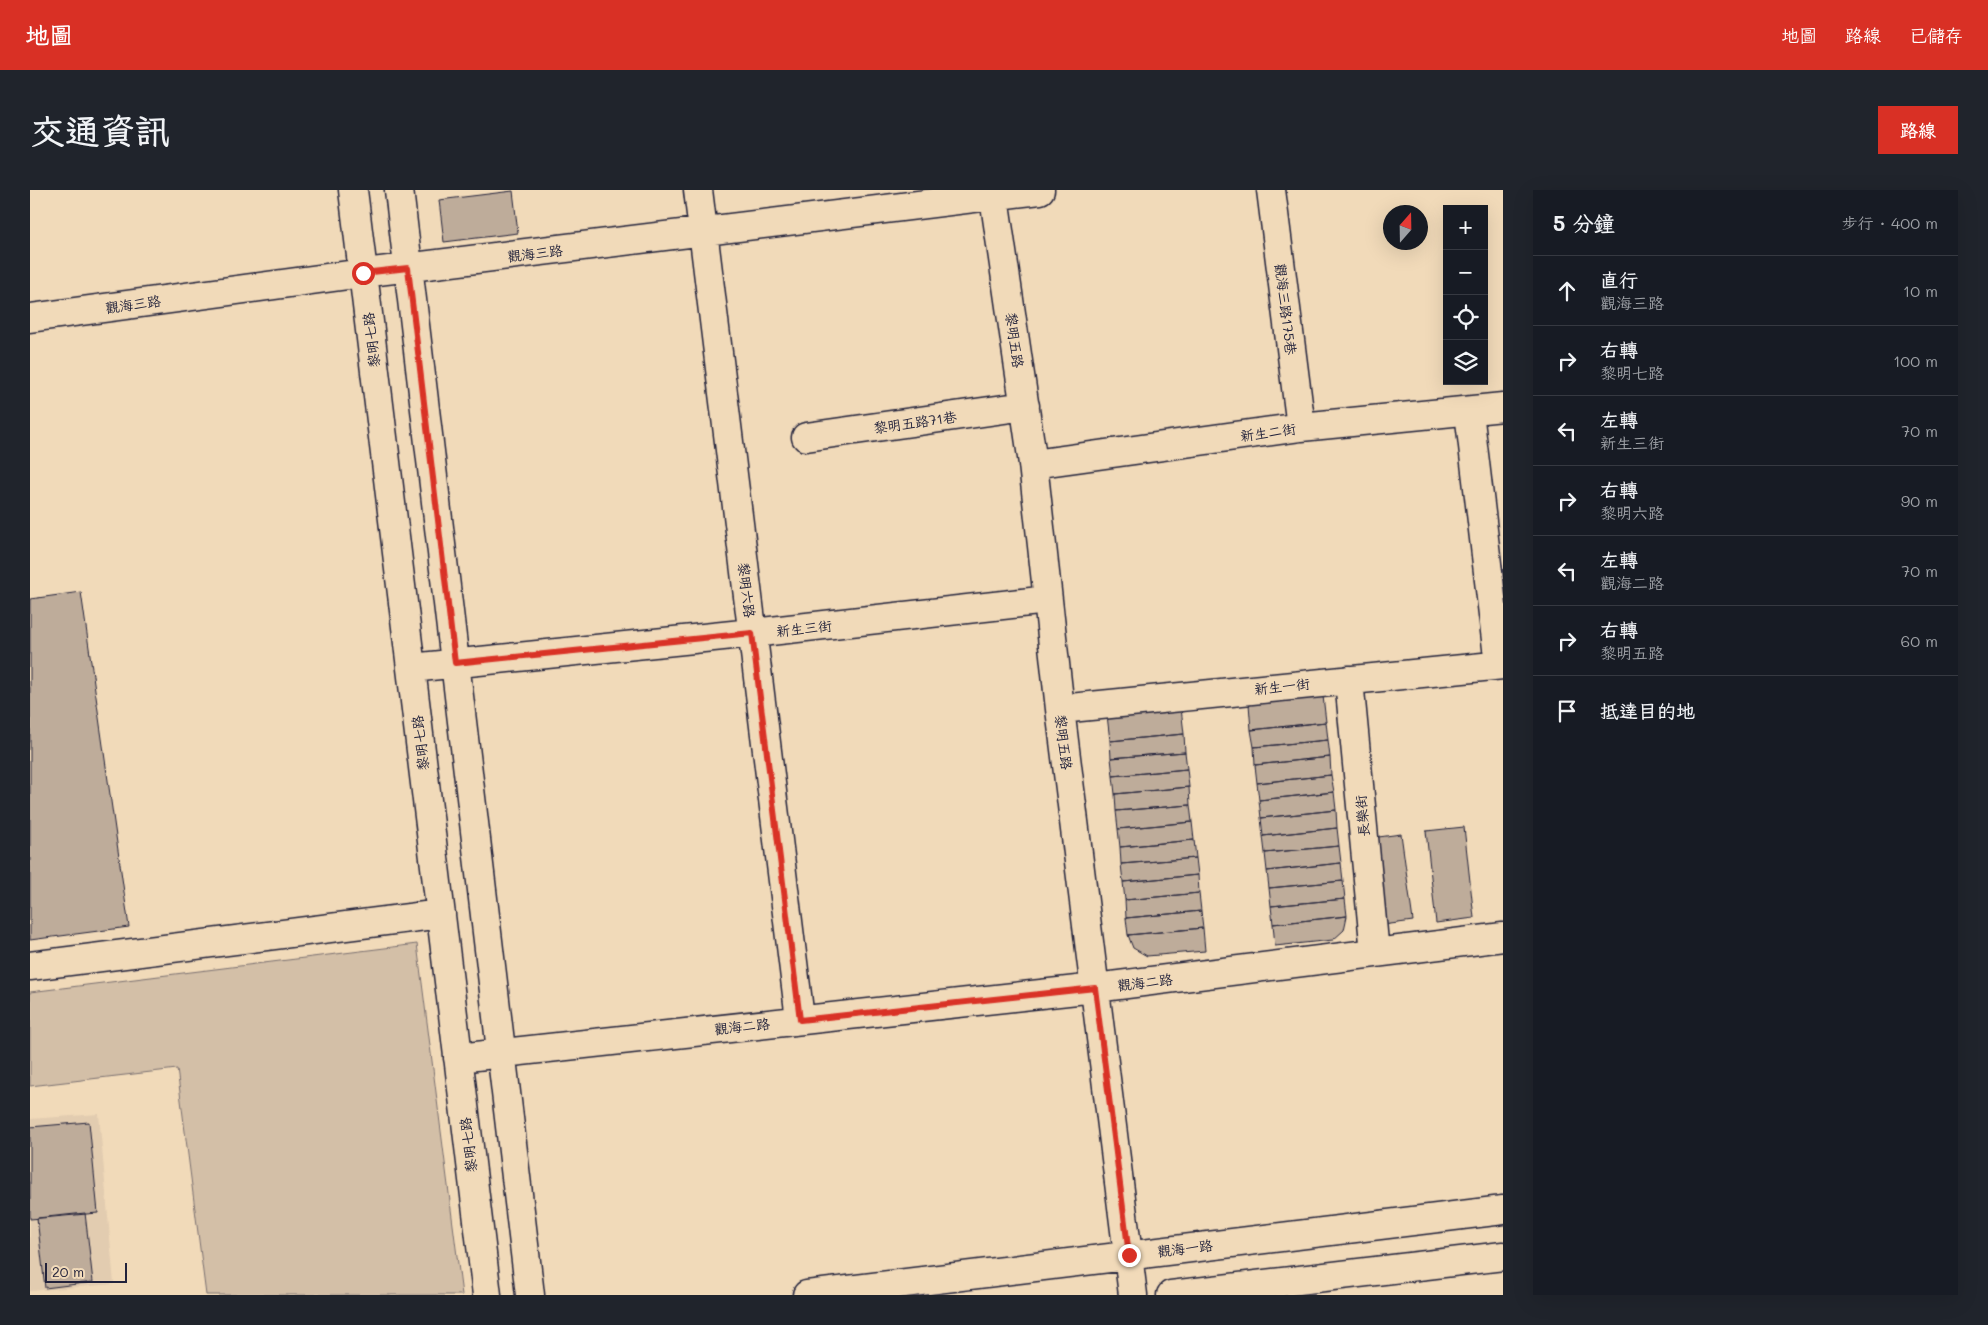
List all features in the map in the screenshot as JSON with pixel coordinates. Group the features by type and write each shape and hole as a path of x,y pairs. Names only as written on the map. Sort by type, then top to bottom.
{"street":[{"name":"黎明七路","path":"353,190 487,1295"},
{"path":"398,190 530,1295"},
{"name":"黎明六路","path":"698,190 800,1020"},
{"name":"觀海三路","path":"30,318 363,273 702,232 994,193 1040,190"},
{"name":"觀海三路175巷","path":"1271,190 1301,427"},
{"name":"黎明五路","path":"994,193 1033,464 1060,709 1133,1295"},
{"name":"黎明五路71巷","path":"806,437 1025,406"},
{"name":"新生二街","path":"1033,464 1301,427 1469,412 1503,407"},
{"path":"1469,412 1501,665"},
{"name":"新生三街","path":"411,668 1048,600"},
{"name":"新生一街","path":"1060,709 1501,665"},
{"name":"長樂街","path":"1349,680 1376,953"},
{"path":"30,966 440,914"},
{"name":"觀海二路","path":"458,1058 1095,988 1503,937"},
{"name":"觀海一路","path":"807,1295 1503,1210"},
{"path":"1171,1295 1503,1256"}],"shaded area":[{"path":"417,944 462,1295 206,1295 177,1069 30,1086 30,992"},
{"path":"99,1114 114,1284 30,1291 30,1119"}],"building":[{"path":"513,191 518,233 444,242 439,200"},
{"path":"81,592 129,927 30,940 30,599"},
{"path":"1323,696 1326,722 1251,730 1249,704"},
{"path":"1181,708 1184,734 1110,741 1107,715"},
{"path":"1326,722 1328,740 1254,747 1251,730"},
{"path":"1184,734 1185,752 1111,758 1110,741"},
{"path":"1328,740 1330,757 1255,765 1254,747"},
{"path":"1185,752 1187,769 1113,776 1111,758"},
{"path":"1330,757 1331,775 1257,783 1255,765"},
{"path":"1187,769 1189,787 1115,794 1113,776"},
{"path":"1331,775 1334,792 1259,800 1257,783"},
{"path":"1189,787 1190,805 1116,811 1115,794"},
{"path":"1334,792 1336,810 1261,818 1259,800"},
{"path":"1190,805 1192,822 1118,829 1116,811"},
{"path":"1336,810 1337,828 1263,836 1261,818"},
{"path":"1192,822 1194,840 1120,847 1118,829"},
{"path":"1464,827 1474,918 1436,923 1426,831"},
{"path":"1337,828 1339,846 1265,853 1263,836"},
{"path":"1401,834 1413,921 1383,925 1371,838"},
{"path":"1194,840 1196,858 1121,864 1120,847"},
{"path":"1339,846 1341,863 1267,871 1265,853"},
{"path":"1196,858 1198,875 1123,882 1121,864"},
{"path":"1341,863 1343,881 1269,888 1267,871"},
{"path":"1198,875 1199,893 1125,900 1123,882"},
{"path":"1343,881 1345,899 1271,906 1269,888"},
{"path":"1199,893 1201,911 1126,918 1125,900"},
{"path":"1345,899 1347,916 1273,924 1271,906"},
{"path":"1201,911 1203,928 1128,935 1126,918"},
{"path":"1347,916 1344,930 1333,940 1275,946 1273,924"},
{"path":"1203,928 1205,951 1147,956 1133,948 1128,935"},
{"path":"89,1122 98,1213 30,1219 30,1127"},
{"path":"85,1213 93,1282 45,1288 37,1218"}],"route":[{"path":"363,273 408,268 455,663 752,633 800,1020 1095,988 1129,1255"}]}
